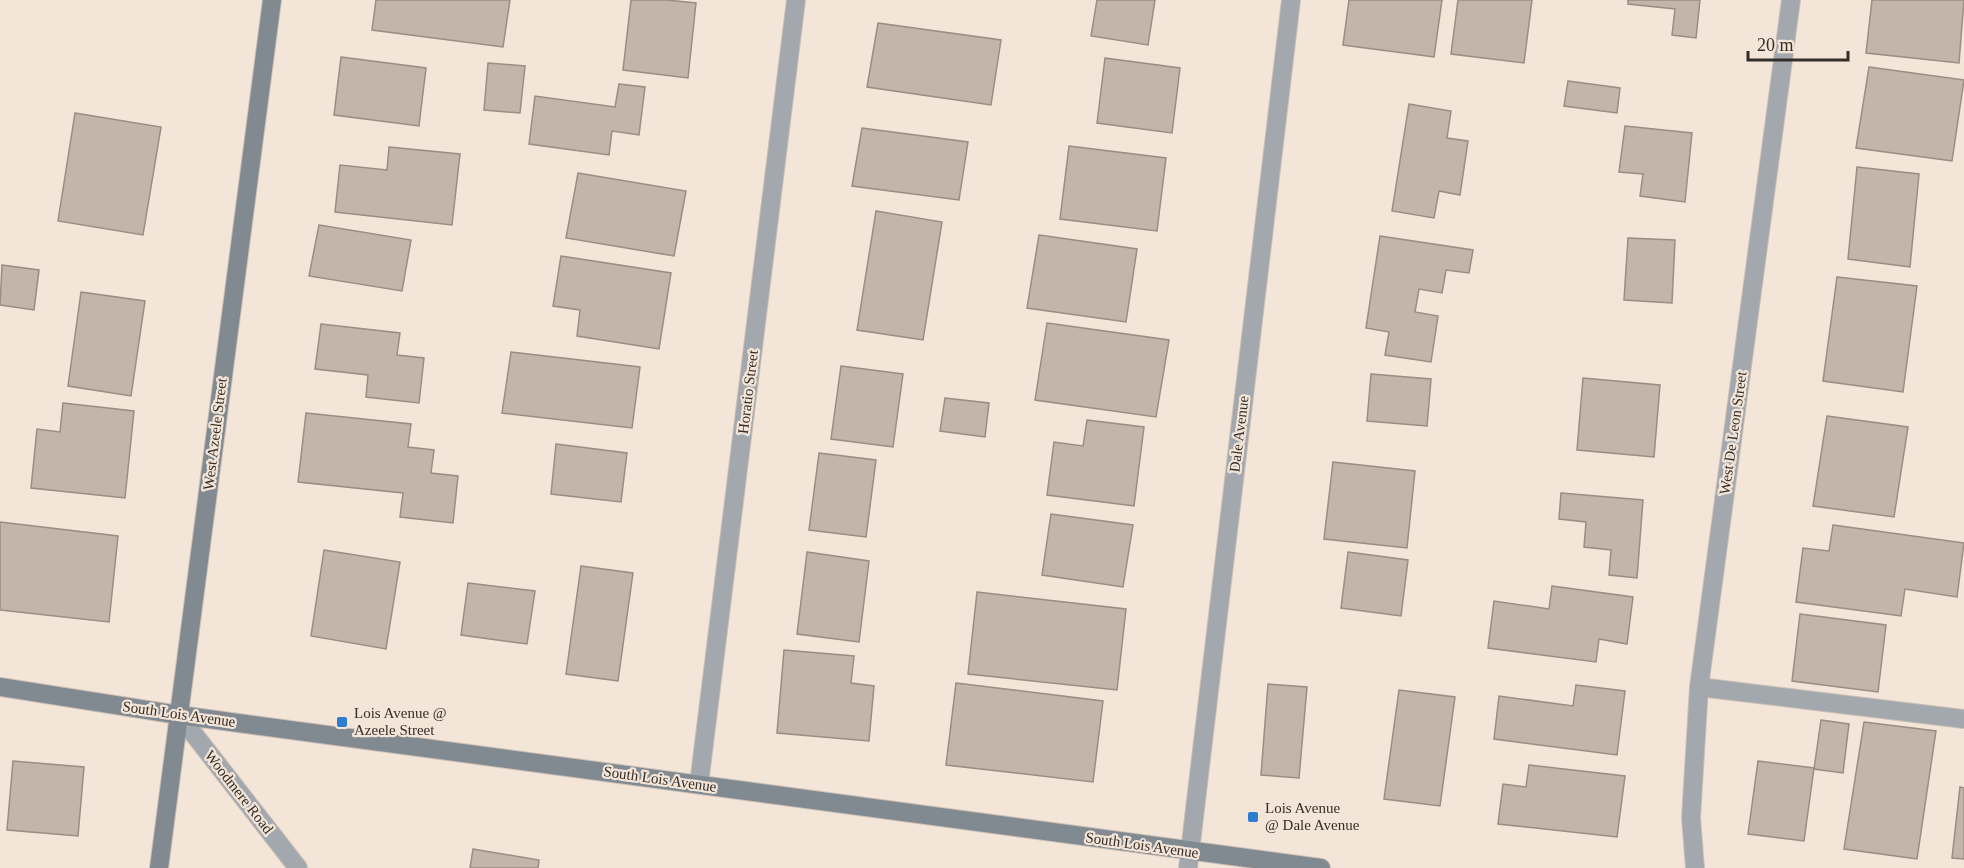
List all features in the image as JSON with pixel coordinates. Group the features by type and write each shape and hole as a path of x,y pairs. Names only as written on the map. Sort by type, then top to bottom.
{"street":[{"name":"West Azeele Street","path":"159,868 272,0"},
{"name":"Horatio Street","path":"699,784 796,0"},
{"name":"Dale Avenue","path":"1189,860 1291,0"},
{"name":"West De Leon Street","path":"1695,868 1691,818 1699,687 1791,0"},
{"name":"South Lois Avenue","path":"0,687 179,715 699,784 1189,860 1321,868"},
{"path":"1699,687 1964,719"},
{"name":"Woodmere Road","path":"179,715 298,868"}],"building":[{"path":"376,0 510,0 503,47 372,30"},
{"path":"631,0 696,3 688,78 623,70"},
{"path":"1097,0 1155,0 1148,45 1091,36"},
{"path":"1349,0 1442,0 1434,57 1343,45"},
{"path":"1458,0 1532,0 1524,63 1451,54"},
{"path":"1628,0 1700,0 1696,38 1672,35 1675,9 1628,4"},
{"path":"1872,0 1964,0 1959,63 1866,53"},
{"path":"878,23 1001,40 991,105 867,87"},
{"path":"341,57 426,68 419,126 334,115"},
{"path":"1105,58 1180,68 1172,133 1097,123"},
{"path":"488,63 525,66 520,113 484,110"},
{"path":"1869,67 1964,80 1952,161 1856,148"},
{"path":"1568,81 1620,88 1617,113 1564,106"},
{"path":"619,84 645,87 639,135 612,131 609,155 529,144 535,96 615,107"},
{"path":"1409,104 1451,111 1447,138 1468,141 1460,195 1439,191 1434,218 1392,211"},
{"path":"75,113 161,127 143,235 58,221"},
{"path":"1625,126 1692,133 1685,202 1640,196 1643,174 1619,172"},
{"path":"862,128 968,142 959,200 852,186"},
{"path":"1069,146 1166,158 1157,231 1060,219"},
{"path":"389,147 460,154 452,225 335,212 340,165 387,170"},
{"path":"1857,167 1919,174 1910,267 1848,259"},
{"path":"578,173 686,191 674,256 566,238"},
{"path":"876,211 942,222 923,340 857,330"},
{"path":"319,225 411,240 402,291 309,276"},
{"path":"1039,235 1137,249 1126,322 1027,308"},
{"path":"1380,236 1473,250 1469,273 1446,270 1442,293 1419,289 1415,312 1438,316 1431,362 1385,355 1389,332 1366,328"},
{"path":"1628,238 1675,240 1672,303 1624,300"},
{"path":"561,256 671,273 659,349 577,336 580,310 553,306"},
{"path":"2,265 39,270 34,310 0,305"},
{"path":"1837,277 1917,286 1903,392 1823,381"},
{"path":"81,292 145,301 131,396 68,386"},
{"path":"1047,323 1169,340 1156,417 1035,400"},
{"path":"321,324 400,333 397,355 424,358 419,403 366,397 368,375 315,369"},
{"path":"511,352 640,367 632,428 502,413"},
{"path":"841,366 903,374 893,447 831,439"},
{"path":"1371,374 1431,379 1427,426 1367,421"},
{"path":"1583,378 1660,385 1654,457 1577,450"},
{"path":"945,398 989,403 985,437 940,431"},
{"path":"63,403 134,411 125,498 31,488 37,429 60,432"},
{"path":"306,413 411,424 408,447 434,450 431,473 458,476 453,523 400,517 403,493 298,482"},
{"path":"1827,416 1908,427 1894,517 1813,506"},
{"path":"1087,420 1144,427 1134,506 1047,495 1054,442 1083,446"},
{"path":"556,444 627,453 621,502 551,494"},
{"path":"819,453 876,460 866,537 809,530"},
{"path":"1333,462 1415,471 1407,548 1324,539"},
{"path":"1561,493 1643,500 1637,578 1609,575 1611,550 1584,547 1586,522 1559,519"},
{"path":"1051,514 1133,525 1123,587 1042,575"},
{"path":"0,522 118,536 109,622 0,610"},
{"path":"1833,525 1964,543 1957,597 1905,589 1901,616 1796,602 1803,548 1829,551"},
{"path":"324,550 400,562 386,649 311,636"},
{"path":"807,552 869,561 859,642 797,634"},
{"path":"1348,552 1408,560 1401,616 1341,608"},
{"path":"581,566 633,573 618,681 566,674"},
{"path":"468,583 535,591 527,644 461,635"},
{"path":"1552,586 1633,597 1627,644 1599,639 1596,662 1488,648 1494,601 1549,609"},
{"path":"977,592 1126,609 1117,690 968,674"},
{"path":"1800,614 1886,625 1878,692 1792,681"},
{"path":"784,650 854,656 851,683 874,686 869,741 777,733"},
{"path":"956,683 1103,701 1093,782 946,765"},
{"path":"1268,684 1307,687 1299,778 1261,775"},
{"path":"1576,685 1625,691 1617,755 1494,739 1499,696 1573,706"},
{"path":"1399,690 1455,697 1440,806 1384,799"},
{"path":"1821,720 1849,724 1843,773 1814,769"},
{"path":"1864,722 1936,731 1917,859 1844,849"},
{"path":"13,761 84,767 78,836 7,830"},
{"path":"1758,761 1814,768 1804,841 1748,834"},
{"path":"1529,765 1625,776 1617,837 1498,824 1503,784 1526,787"},
{"path":"1960,787 1964,788 1964,859 1952,858"},
{"path":"473,849 539,860 538,868 470,868"}],"place":[{"name":"Lois Avenue @ Azeele Street","path":"342,722"},
{"name":"Lois Avenue @ Dale Avenue","path":"1253,817"}]}
